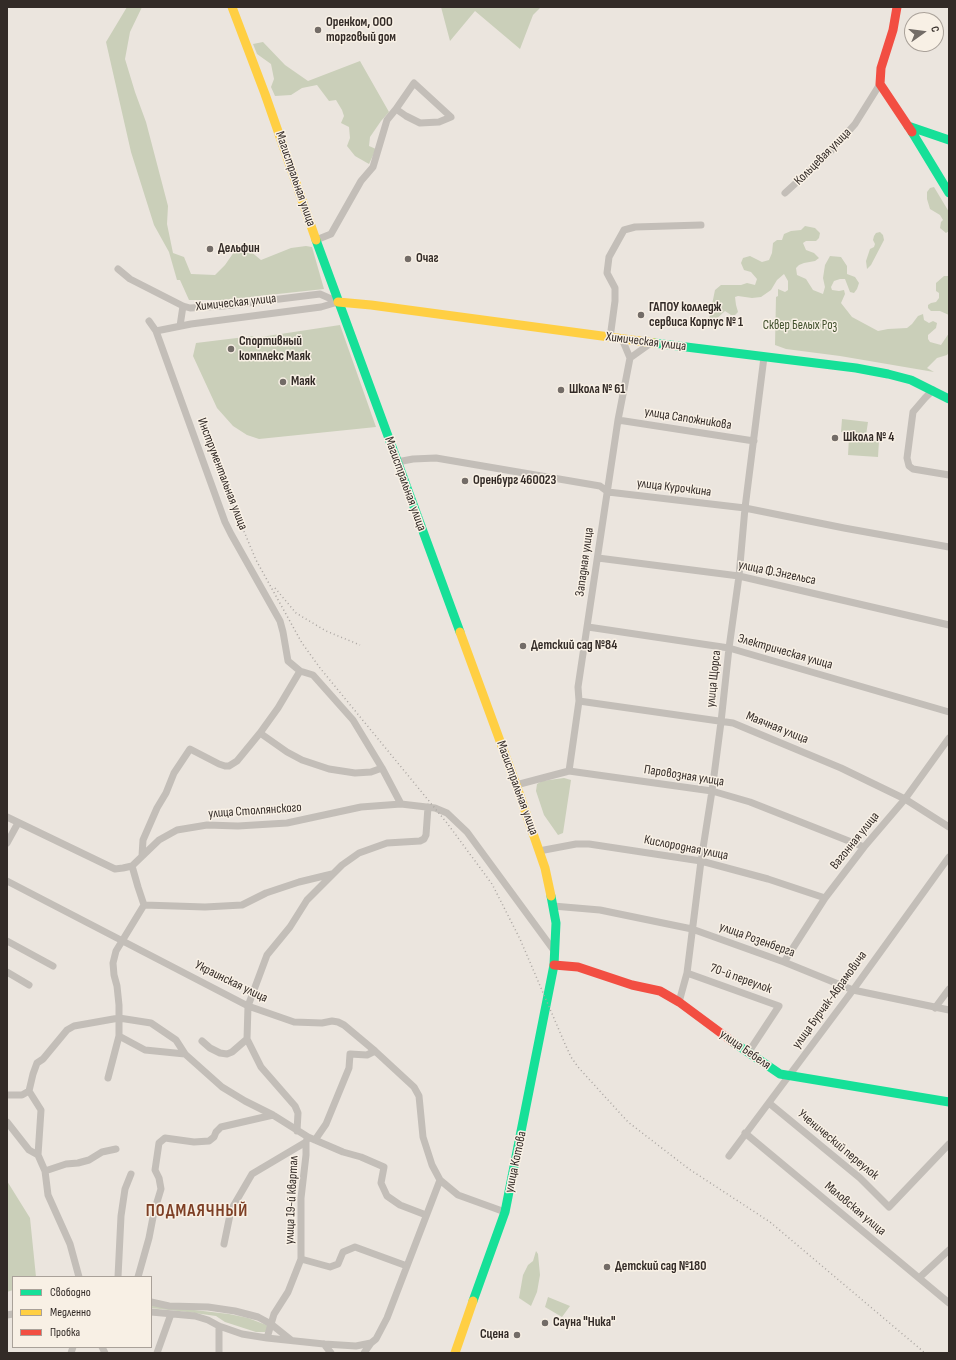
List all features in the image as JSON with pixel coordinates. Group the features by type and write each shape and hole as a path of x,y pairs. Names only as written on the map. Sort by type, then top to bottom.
{"street":[{"name":"Магистральная улица","path":"232,7 265,94 338,302 398,462 539,850 547,878 556,923 554,965"},
{"name":"Кольцевая улица","path":"785,193 832,150 855,124 880,84 881,68 893,30 896,7"},
{"path":"316,240 331,234 361,181 373,166 387,120 414,83 451,117 439,122 420,123 396,109"},
{"path":"880,84 949,193"},
{"path":"908,126 949,140"},
{"path":"610,338 616,301 615,288 607,273 609,257 624,230 635,227 701,225"},
{"name":"Химическая улица","path":"118,269 130,279 183,306 190,308 224,306 320,294 338,302 371,305 622,340 856,368 911,380 949,399"},
{"name":"Химическая улица","path":"156,331 180,326 321,307 338,302"},
{"path":"180,326 183,306"},
{"name":"Инструментальная улица","path":"149,321 156,331 225,522 280,621 288,661 300,671 314,675 353,720 382,768 400,804"},
{"path":"622,340 630,358 651,343"},
{"name":"улица Щорса","path":"679,1002 687,973 700,861 722,722 729,648 739,576 745,508 764,357"},
{"name":"Западная улица","path":"569,771 578,701 578,687 618,420 630,358"},
{"path":"933,390 924,398 913,412 907,458 909,466 913,469 949,474"},
{"name":"улица Сапожникова","path":"618,420 754,441"},
{"name":"улица Курочкина","path":"398,462 413,459 436,458 600,486 608,492 745,508 949,547"},
{"name":"улица Ф.Энгельса","path":"598,558 739,576 949,625"},
{"name":"Электрическая улица","path":"588,627 729,648 949,712"},
{"path":"142,856 143,840 157,808 166,793 174,773 190,748 219,764 229,766 236,761 260,733 278,708 300,671"},
{"name":"Маячная улица","path":"578,701 733,723 841,768 906,799 949,828"},
{"path":"260,733 287,752 302,760 329,769 355,773 371,772 382,768"},
{"name":"Вагонная улица","path":"784,962 826,898 864,847 906,799 949,738"},
{"name":"Паровозная улица","path":"516,784 569,771 712,791 750,802 864,847"},
{"name":"улица Столпянского","path":"132,866 159,840 177,830 207,826 287,823 361,807 400,804 428,807 447,812 467,832 555,952"},
{"path":"297,1131 298,1113 295,1106 261,1068 247,1039 248,1006 267,954 290,927 307,900 334,874 342,864 359,852 387,843 420,841 424,839 426,835 428,807"},
{"path":"7,818 115,869 132,866 144,905 116,951 113,962 117,986 119,1036 108,1078"},
{"path":"7,844 18,823"},
{"name":"Кислородная улица","path":"539,850 576,844 589,844 700,861 768,879 826,898"},
{"name":"улица Бурчак-Абрамовича","path":"729,1156 853,990 949,857"},
{"path":"144,905 205,907 242,905 266,893 299,882 334,874"},
{"name":"Украинская улица","path":"7,881 248,1006 294,1022 338,1022 375,1051 414,1087 419,1096 423,1137 432,1165 440,1180 458,1195 505,1212"},
{"name":"улица Розенберга","path":"553,906 600,910 692,929 784,962 853,990 949,1010"},
{"path":"7,941 53,966"},
{"name":"улица Бебеля","path":"554,965 578,967 632,985 660,991 679,1002 748,1053 780,1074 949,1102"},
{"name":"улица Котова","path":"455,1353 505,1212 554,965"},
{"path":"7,972 29,985"},
{"name":"70-й переулок","path":"687,973 779,1006 748,1053"},
{"path":"935,1008 949,990"},
{"path":"79,1276 70,1244 48,1195 45,1172 38,1155 41,1110 29,1091 33,1074 38,1063 47,1055 67,1030 74,1026 119,1018 151,1023 176,1040 185,1054 222,1087 245,1102 273,1115 310,1140 361,1157 384,1167 381,1183 387,1196 400,1205 426,1215"},
{"path":"119,1036 145,1050 185,1054"},
{"path":"202,1041 210,1048 220,1053 227,1054 232,1052 247,1039"},
{"name":"улица 19-й квартал","path":"224,1244 231,1210 252,1174 310,1140 326,1124 349,1068 350,1054 367,1055 375,1051"},
{"path":"7,1096 22,1095 29,1091"},
{"name":"Ученический переулок","path":"769,1103 860,1178 889,1207 949,1144"},
{"path":"138,1276 161,1189 159,1178 155,1170 159,1143 165,1138 194,1142 209,1141 214,1137 220,1127 273,1115"},
{"path":"7,1122 29,1150 38,1155"},
{"name":"Маловская улица","path":"745,1133 949,1303"},
{"name":"улица 19-й квартал","path":"267,1338 274,1314 288,1292 301,1259 301,1198 306,1155 310,1140"},
{"path":"45,1172 66,1164 78,1164 89,1160 102,1152 116,1149"},
{"path":"118,1276 121,1216 125,1189 131,1174"},
{"path":"356,1346 362,1353 376,1339 387,1318 440,1180"},
{"name":"улица 19-й квартал","path":"301,1259 330,1267 338,1264 343,1252 355,1247 408,1266"},
{"path":"919,1278 949,1250"},
{"path":"152,1302 169,1306 201,1307 235,1312 258,1318 271,1324 291,1340"},
{"path":"152,1312 195,1316 242,1334 267,1338 356,1346 371,1343"},
{"path":"155,1350 171,1314"},
{"path":"219,1326 219,1353"},
{"path":"324,1344 331,1353"}],"green space":[{"path":"127,7 142,7 130,32 125,59 146,122 168,206 167,224 173,253 184,257 191,274 215,275 225,265 234,252 250,251 261,260 291,248 306,246 312,247 324,289 222,300 189,300 180,280 177,280 169,252 154,225 131,152 106,42"},
{"path":"441,7 541,7 533,15 520,49 475,11 450,41"},
{"path":"263,42 285,65 308,81 360,61 389,112 370,137 369,146 376,149 369,164 355,156 347,146 350,138 349,127 341,123 344,116 342,110 336,100 329,101 317,85 302,88 291,95 275,96 271,87 274,79 271,64 257,54 253,44"},
{"path":"934,187 949,212 949,231 946,233 940,228 943,220 940,215 930,209 927,199 927,192 930,188"},
{"name":"Сквер Белых Роз","path":"805,226 815,228 820,233 819,238 816,241 806,241 803,243 806,250 814,253 819,258 815,261 799,265 796,268 797,275 806,279 813,290 823,294 825,287 823,278 825,265 830,256 841,257 847,266 847,274 855,277 859,283 857,289 854,293 850,292 845,279 834,281 831,287 832,290 844,290 845,294 841,303 852,317 878,331 907,328 918,316 923,314 924,320 929,323 933,321 937,323 936,328 928,335 928,339 930,342 941,345 949,333 949,352 947,355 937,358 927,368 934,372 840,356 786,349 775,345 776,297 778,296 778,289 785,292 788,290 788,281 784,274 777,280 771,290 761,297 735,297 738,312 735,315 731,315 725,311 710,325 708,324 715,290 721,285 741,285 747,283 755,285 757,279 751,272 744,270 741,263 743,258 750,256 762,262 769,260 772,253 773,243 777,240 782,240 784,234 791,231 801,230"},
{"path":"880,232 883,235 884,240 871,265 867,269 866,261 870,249 874,247 875,244 873,240 874,236 876,233"},
{"path":"944,276 949,276 949,315 940,311 931,311 928,308 928,305 936,302 939,298 939,293 936,291 936,283"},
{"name":"Маяк","path":"340,325 376,427 259,439 247,435 233,426 217,408 193,356 196,343 253,336 254,338"},
{"path":"842,419 868,422 866,435 841,432"},
{"path":"849,438 879,440 878,457 848,455"},
{"path":"564,778 571,780 563,833 558,835 544,815 536,791 537,784 542,781"},
{"path":"7,1181 30,1218 36,1276 12,1276 12,1290 7,1292"},
{"path":"536,1251 538,1254 540,1275 537,1292 531,1306 519,1298 523,1275 528,1265 533,1261"},
{"path":"548,1297 570,1306 562,1317 545,1307"},
{"path":"152,1305 229,1314 248,1318 267,1325 268,1329 265,1332 256,1332 225,1322 216,1316 152,1308"}],"railway":[{"path":"230,498 256,560 302,643 320,668 447,823 492,884 520,939 571,1057 578,1067 628,1122 689,1169 770,1222 925,1353"},
{"path":"275,588 296,613 326,631 360,645"}],"traffic: fast":[{"path":"908,126 949,140"},
{"path":"912,132 949,193"},
{"path":"316,240 460,632"},
{"path":"654,343 856,368 888,374 911,380 949,399"},
{"path":"473,1301 505,1212 554,965 556,923 551,896"},
{"path":"733,1042 780,1074 949,1102"}],"traffic: slow":[{"path":"232,7 265,94 316,240"},
{"path":"338,302 371,305 654,343"},
{"path":"460,632 545,868 551,896"},
{"path":"455,1353 473,1301"}],"traffic: jam":[{"path":"897,7 893,30 881,68 880,84 912,132"},
{"path":"554,965 578,967 632,985 660,991 679,1002 733,1042"}],"place":[{"name":"Оренком, ООО торговый дом","path":"318,30"},
{"name":"Дельфин","path":"210,249"},
{"name":"Очаг","path":"408,259"},
{"name":"ГАПОУ колледж сервиса Корпус № 1","path":"641,315"},
{"name":"Спортивный комплекс Маяк","path":"231,349"},
{"name":"Маяк","path":"283,382"},
{"name":"Школа № 61","path":"561,390"},
{"name":"Школа № 4","path":"835,438"},
{"name":"Оренбург 460023","path":"465,481"},
{"name":"Детский сад №84","path":"523,646"},
{"name":"Детский сад №180","path":"607,1267"},
{"name":"Сауна \"Ника\"","path":"545,1323"},
{"name":"Сцена","path":"517,1335"}],"district":[{"name":"ПОДМАЯЧНЫЙ","path":"197,1212"}]}
